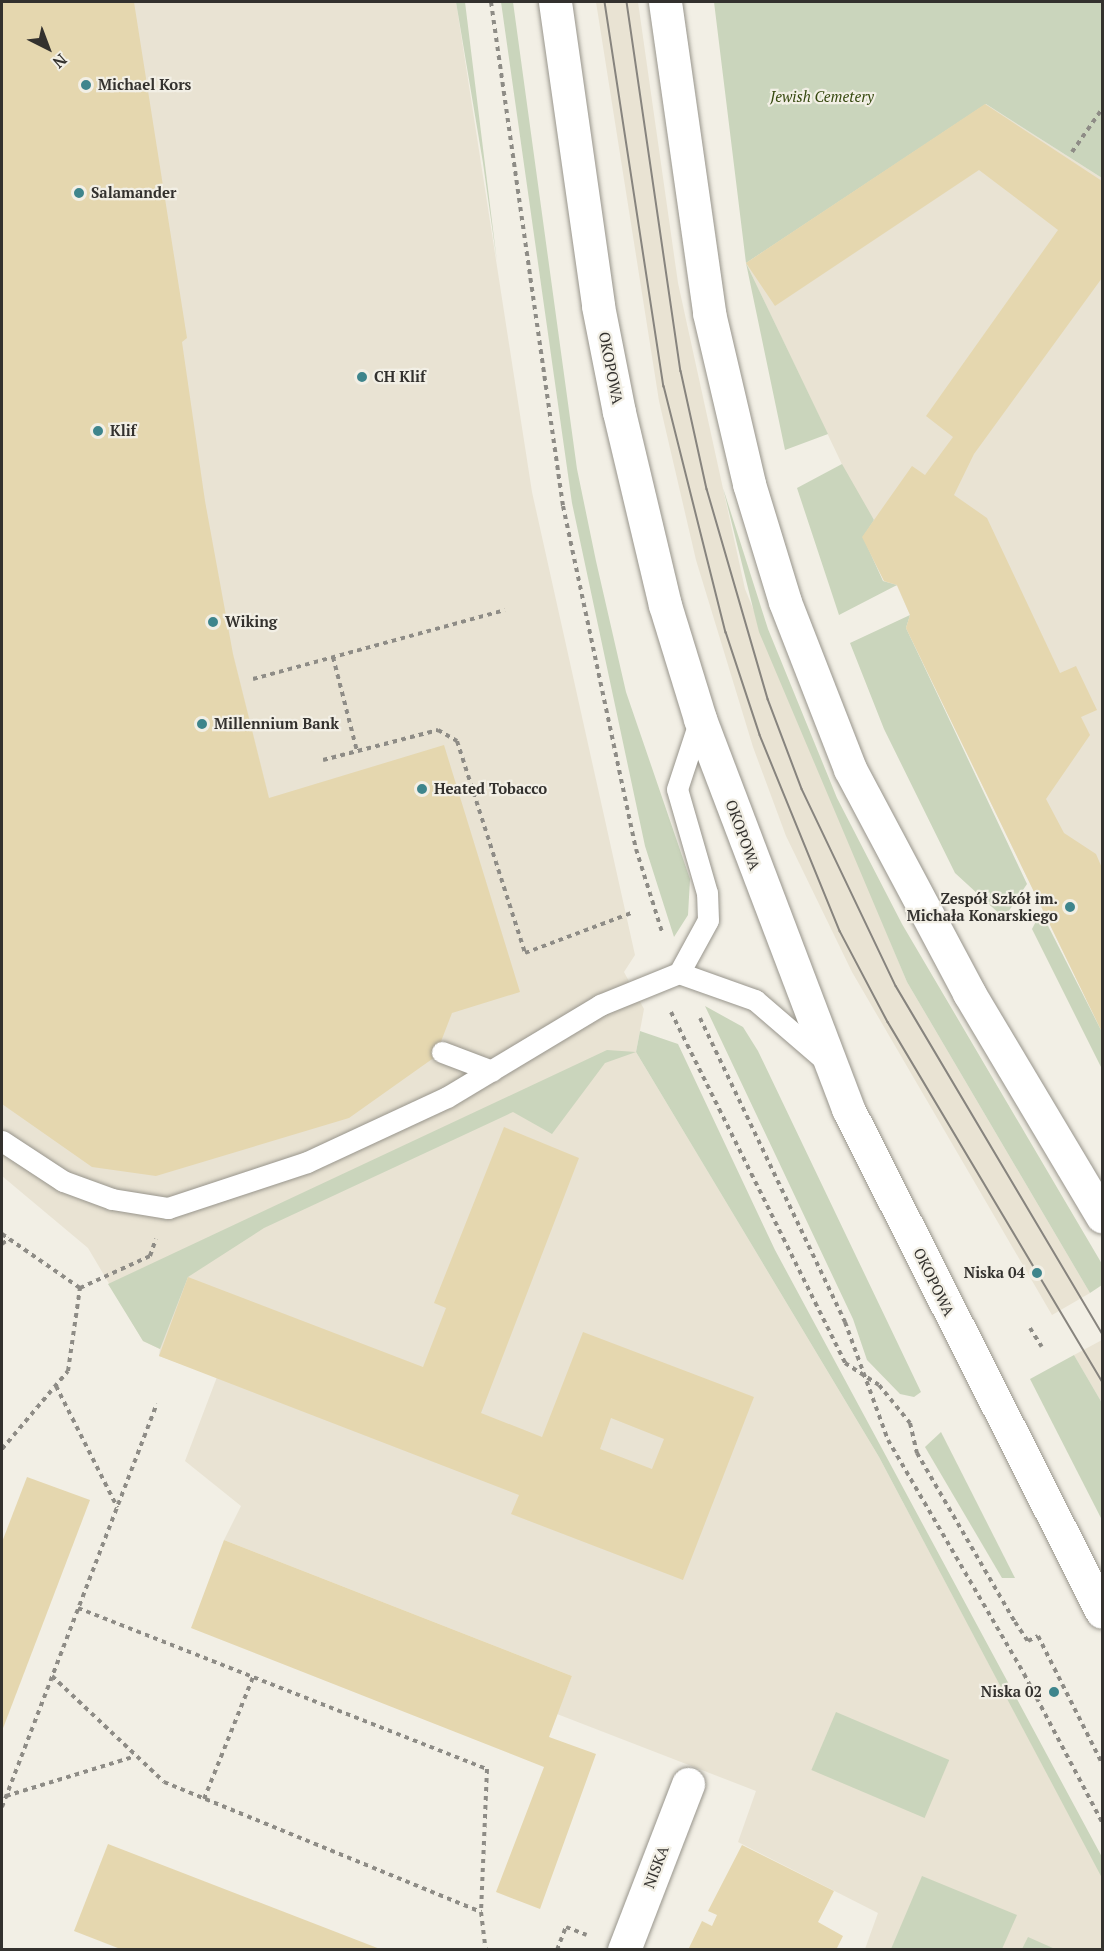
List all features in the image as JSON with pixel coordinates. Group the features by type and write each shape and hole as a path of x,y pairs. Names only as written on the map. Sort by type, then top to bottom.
{"main road":[{"name":"OKOPOWA","path":"555,2 617,400 665,605 700,718 827,1062 1102,1612"},
{"path":"665,2 709,313 749,484 785,602 850,769 969,993 1102,1216"},
{"name":"NISKA","path":"624,1950 688,1784"}],"lane":[{"path":"2,1141 63,1181 112,1199 168,1208 307,1162 492,1071 600,1005 679,972 708,920 706,892 677,789 700,718"},
{"path":"679,972 755,1000 827,1062"},
{"path":"442,1052 492,1071"}],"path":[{"path":"491,2 563,506 636,849 663,937"},
{"path":"1072,152 1102,109"},
{"path":"253,679 505,610"},
{"path":"333,657 357,751"},
{"path":"323,760 438,730 457,741 525,953 634,912"},
{"path":"664,1001 690,1043 845,1363 863,1380 879,1386 910,1423 917,1453 1015,1622 1028,1641 1038,1636 1102,1763"},
{"path":"697,1012 845,1322 863,1380 888,1440 1024,1674 1102,1822"},
{"path":"81,1288 150,1256 168,1208"},
{"path":"2,1234 81,1288"},
{"path":"2,1244 9,1239"},
{"path":"2,1449 68,1371 81,1288"},
{"path":"1030,1328 1042,1347"},
{"path":"56,1386 117,1508"},
{"path":"2,1807 157,1404"},
{"path":"78,1608 487,1769 481,1912 486,1950"},
{"path":"52,1676 133,1757 164,1782 481,1912"},
{"path":"204,1799 253,1677"},
{"path":"6,1796 133,1757"}],"shaded area":[{"path":"2,2 456,2 532,492 635,955 624,972 644,1009 636,1052 879,1457 1102,1877 1102,1949 865,1949 878,1913 738,1842 756,1791 557,1714 572,1676 224,1540 241,1506 185,1461 217,1377 159,1356 160,1349 143,1341 88,1248 2,1176"},
{"path":"596,2 638,2 678,283 745,589 907,982 1090,1293 1052,1315 852,972 786,836 753,747 696,560 659,401"},
{"path":"986,104 1102,178 1102,1032 906,628 910,615 897,586 884,581 862,537 874,520 859,500 746,263"},
{"path":"1102,1340 1102,1403 1074,1355"}],"green space":[{"path":"456,2 465,2 497,262 483,163"},
{"path":"501,2 513,2 577,469 596,561 626,692 690,879 688,915 674,937 645,846 572,503"},
{"name":"Jewish Cemetery","path":"714,2 1102,2 1102,178 986,104 746,263"},
{"path":"746,263 828,434 785,450"},
{"path":"842,464 874,520 863,537 883,581 897,585 839,615 797,488"},
{"path":"723,488 768,629 837,798 902,924 1102,1264 1102,1285 1090,1293 907,982 759,632"},
{"path":"910,615 906,628 1027,884 1004,918 955,873 884,729 850,643"},
{"path":"1041,912 1102,1032 1102,1069 1032,929"},
{"path":"705,1006 743,1027 758,1051 921,1392 914,1397 900,1394 867,1360 853,1319"},
{"path":"640,1031 678,1044 775,1250 1102,1857 1102,1878 879,1457 636,1052"},
{"path":"607,1050 636,1052 605,1063 552,1134 513,1112 264,1228 188,1277 160,1349 143,1341 108,1284"},
{"path":"1074,1355 1102,1403 1102,1520 1030,1379"},
{"path":"941,1432 1015,1578 1002,1578 925,1447"},
{"path":"836,1712 949,1760 925,1818 811,1770"},
{"path":"922,1876 1017,1915 1002,1949 891,1949"},
{"path":"1028,1937 1055,1949 1022,1949"}],"building":[{"path":"2,2 134,2 187,338 182,342 205,501 233,654 269,798 444,745 520,992 452,1013 435,1057 349,1118 156,1176 92,1167 2,1104"},
{"path":"985,104 1102,181 1102,278 974,454 954,495 987,518 1060,673 1076,666 1097,710 1081,717 1090,735 1046,799 1064,833 1096,854 1102,868 1102,1032 906,628 910,615 897,585 884,581 862,537 912,466 925,475 953,437 926,416 1058,230 979,170 775,306 746,263"},
{"path":"504,1127 579,1158 481,1413 542,1437 583,1332 754,1397 683,1580 511,1514 519,1495 159,1356 188,1277 423,1367 446,1308 434,1303","holes":["611,1418 664,1439 652,1469 600,1449"]},
{"path":"27,1477 90,1500 2,1731 2,1542"},
{"path":"224,1540 572,1676 549,1737 596,1754 540,1909 496,1892 544,1767 191,1628"},
{"path":"108,1844 380,1950 123,1950 74,1931"},
{"path":"742,1845 834,1891 818,1922 843,1936 836,1950 688,1950 702,1921 712,1926 717,1915 708,1911"}],"tram line":[{"path":"605,2 664,386 726,632 760,735 840,931 888,1022 1102,1381"},
{"path":"627,2 681,371 707,489 768,699 802,789 896,986 1102,1333"}],"place":[{"name":"Michael Kors","path":"86,85"},
{"name":"Salamander","path":"79,193"},
{"name":"CH Klif","path":"362,377"},
{"name":"Klif","path":"98,431"},
{"name":"Wiking","path":"213,622"},
{"name":"Millennium Bank","path":"202,724"},
{"name":"Heated Tobacco","path":"422,789"},
{"name":"Zespół Szkół im. Michała Konarskiego","path":"1070,907"},
{"name":"Niska 04","path":"1037,1273"},
{"name":"Niska 02","path":"1054,1692"}]}
